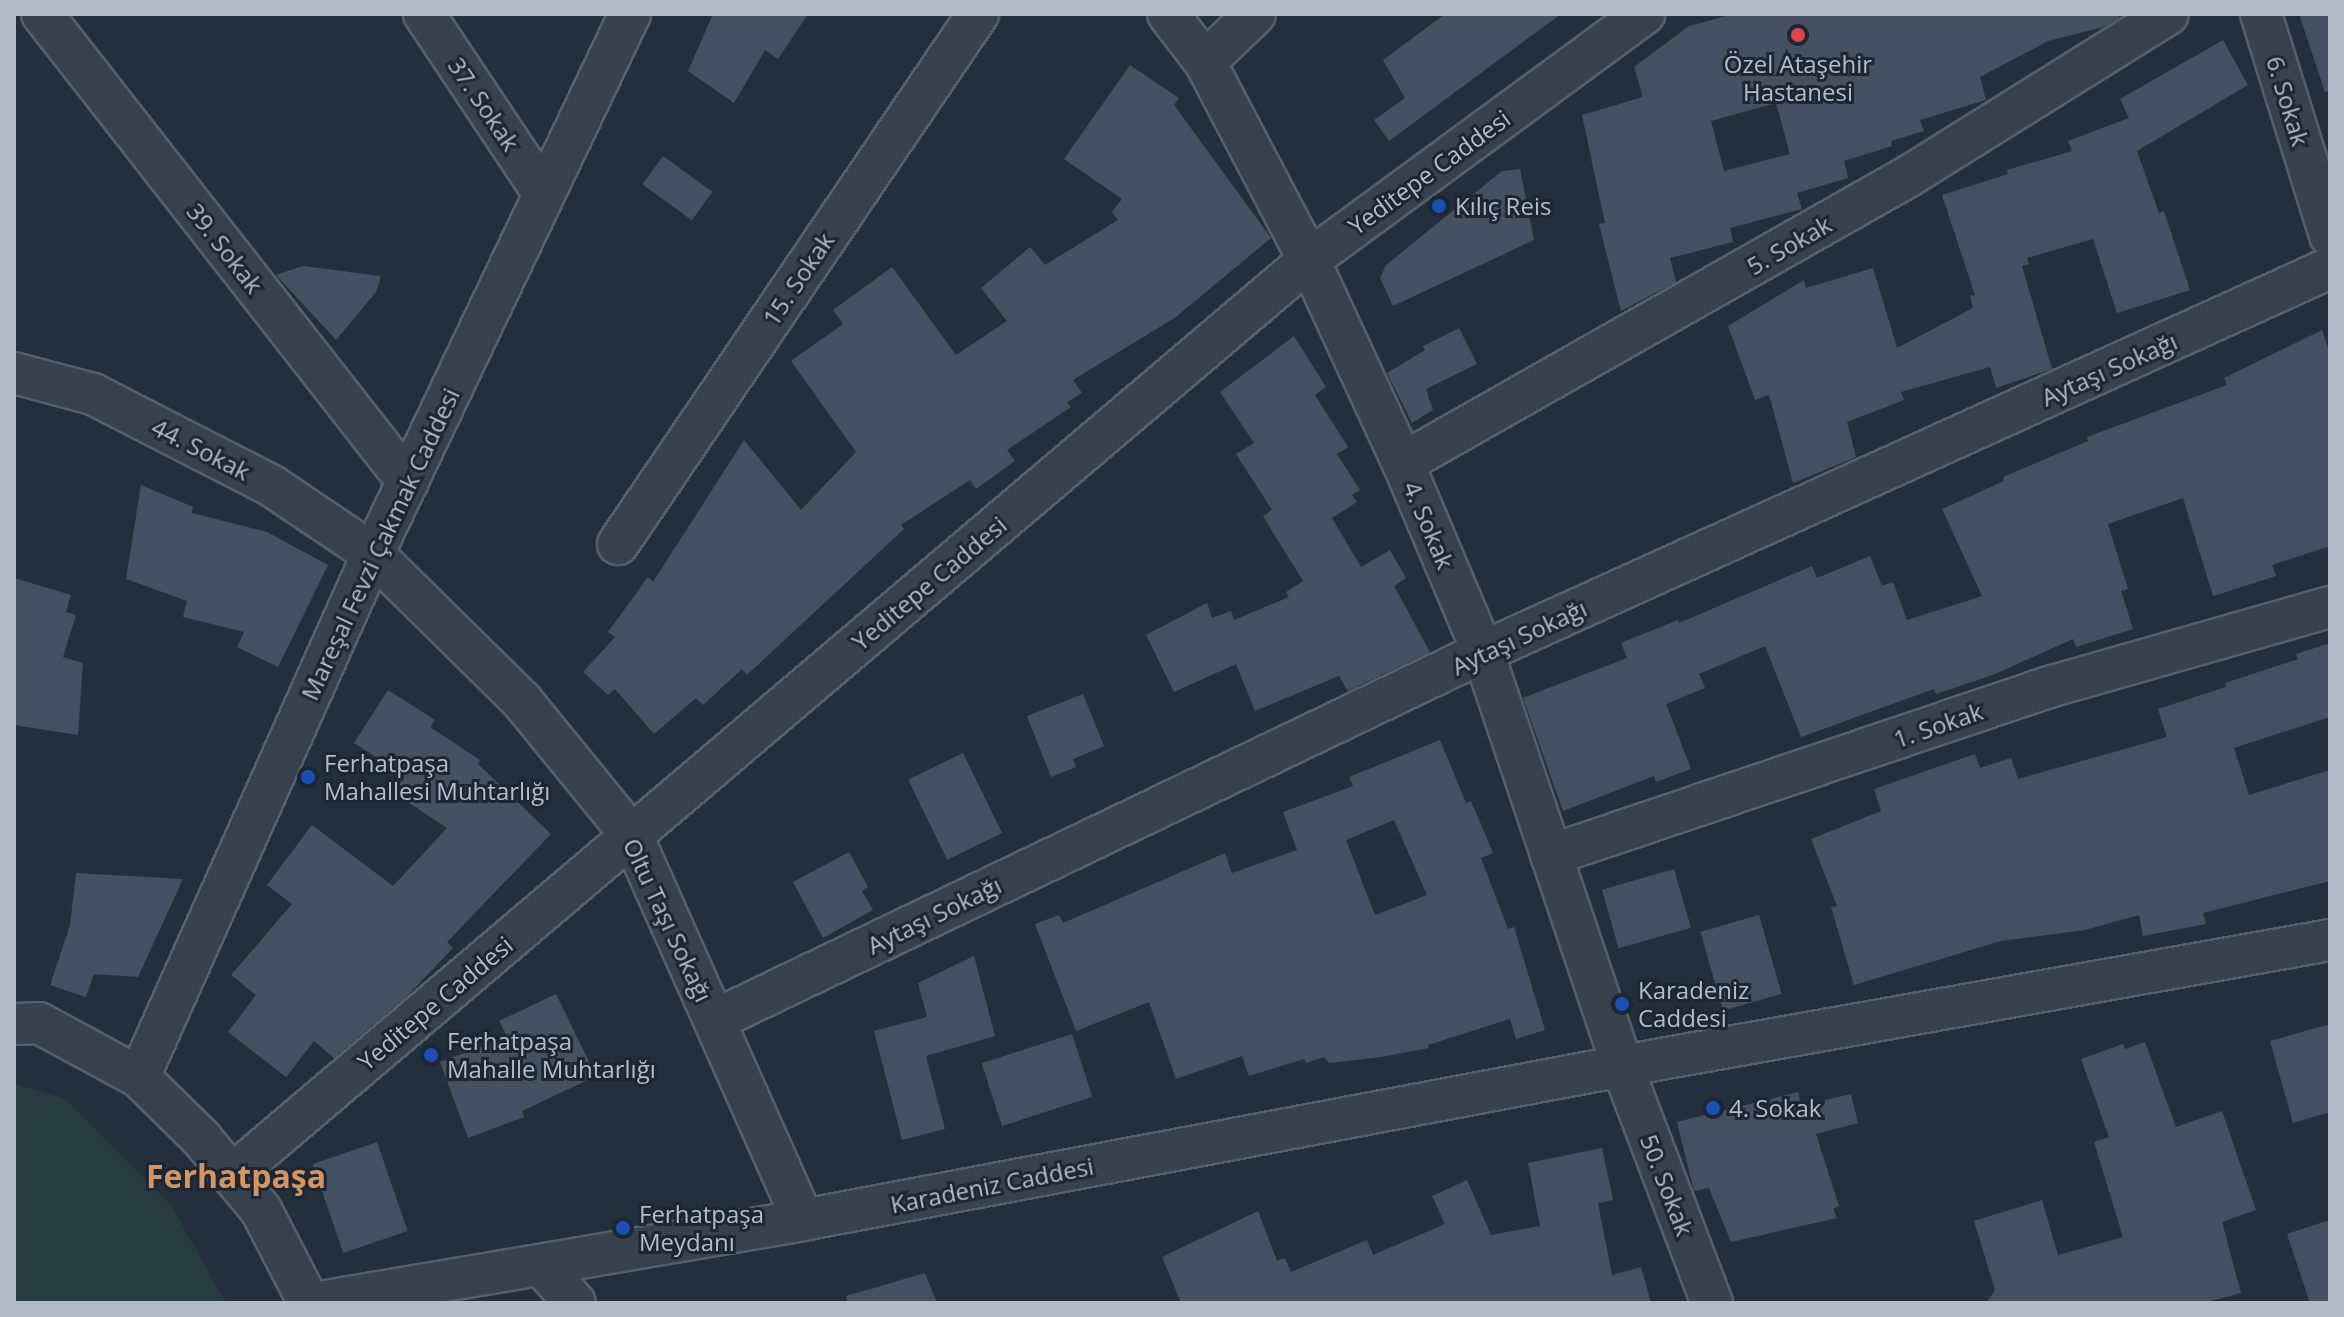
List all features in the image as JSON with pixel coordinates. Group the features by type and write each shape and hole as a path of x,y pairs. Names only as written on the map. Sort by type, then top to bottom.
{"street":[{"name":"39. Sokak","path":"42,14 408,482"},
{"name":"37. Sokak","path":"424,14 544,194"},
{"name":"Mareşal Fevzi Çakmak Caddesi","path":"139,1077 373,554 630,14"},
{"name":"15. Sokak","path":"618,544 978,14"},
{"name":"4. Sokak","path":"1168,14 1205,62 1309,260 1403,463 1483,652 1622,1066"},
{"path":"1205,62 1255,14"},
{"name":"Yeditepe Caddesi","path":"232,1175 1309,260 1644,14"},
{"name":"5. Sokak","path":"1403,463 1909,176 2168,14"},
{"name":"6. Sokak","path":"2261,14 2330,235"},
{"name":"Aytaşı Sokağı","path":"715,1020 1483,652 2330,268"},
{"name":"44. Sokak","path":"14,373 93,394 272,486 373,554"},
{"name":"Oltu Taşı Sokağı","path":"373,554 522,701 632,836 803,1220"},
{"name":"1. Sokak","path":"1551,855 2049,687 2330,607"},
{"name":"Karadeniz Caddesi","path":"312,1303 543,1267 1622,1066 2330,940"},
{"path":"14,1024 39,1023 139,1077 201,1138 261,1210 312,1303"},
{"name":"50. Sokak","path":"1622,1066 1712,1303"},
{"path":"543,1267 575,1303"}],"green space":[{"path":"14,1083 67,1100 171,1205 226,1303 14,1303"}],"building":[{"path":"713,14 808,14 778,59 765,50 734,103 688,71"},
{"path":"1445,14 1561,14 1389,141 1374,120 1405,98 1383,60"},
{"path":"1734,14 2119,14 2119,18 2103,27 2048,41 1980,77 1986,100 1920,120 1924,131 1891,141 1892,146 1844,161 1848,178 1797,193 1802,209 1730,228 1733,242 1670,258 1676,282 1621,311 1599,224 1605,223 1582,115 1643,97 1634,67 1689,26","holes":["1776,103 1790,154 1724,171 1711,121"]},
{"path":"2299,14 2330,14 2330,91 2325,92"},
{"path":"2223,40 2248,85 2137,151 2159,213 2164,211 2190,290 2117,313 2093,239 2027,258 2029,264 2022,266 2052,369 1996,388 1990,367 1901,392 1904,400 1847,422 1856,457 1793,483 1769,395 1755,400 1728,326 1804,280 1806,288 1873,268 1897,348 1973,308 1970,296 1975,295 1942,195 2008,174 2007,170 2072,151 2068,141 2129,118 2120,99"},
{"path":"1130,65 1179,98 1174,105 1271,238 1176,317 1073,380 1082,393 1067,402 1071,407 1007,450 1015,461 976,489 970,480 901,525 904,529 747,675 742,669 703,705 696,698 654,734 615,689 608,695 583,672 615,637 608,632 648,577 653,582 744,440 801,510 856,452 791,361 843,324 833,310 892,267 956,355 1007,321 981,288 1030,247 1045,265 1118,220 1112,212 1122,199 1064,159"},
{"path":"663,156 712,192 692,220 642,184"},
{"path":"1520,169 1534,240 1393,306 1380,278 1386,265 1502,171"},
{"path":"303,266 381,276 376,292 336,340 276,275"},
{"path":"1459,328 1477,364 1426,389 1433,410 1412,423 1387,373 1425,350 1423,346"},
{"path":"2322,330 2330,354 2330,546 2272,565 2276,576 2213,596 2183,498 2108,524 2128,589 2121,591 2133,629 2076,647 2073,639 1995,674 1936,694 1934,689 1801,737 1765,646 1699,674 1705,688 1666,704 1691,769 1656,782 1654,776 1563,811 1523,698 1627,658 1621,643 1678,620 1679,623 1812,566 1817,578 1870,556 1882,586 1893,582 1907,620 1982,596 1942,509 2004,481 2003,477 2088,441 2087,437 2227,385 2224,378"},
{"path":"1294,336 1326,387 1315,395 1348,447 1337,454 1360,490 1352,495 1357,502 1332,518 1361,567 1390,550 1406,578 1394,586 1430,652 1348,691 1339,676 1255,711 1236,664 1174,692 1146,635 1207,603 1212,618 1231,611 1234,620 1289,597 1286,592 1303,581 1263,516 1272,510 1236,454 1254,443 1220,392"},
{"path":"141,485 193,507 192,513 267,532 328,565 278,667 237,647 244,632 183,617 187,601 126,579"},
{"path":"14,578 71,595 66,612 76,615 63,657 83,663 78,735 14,725"},
{"path":"2330,643 2330,717 2234,748 2249,795 2330,770 2330,881 2203,913 2206,924 2143,936 2139,915 2085,930 2001,941 1854,985 1831,907 1837,906 1811,839 1881,811 1874,789 1975,754 1980,768 2011,758 2018,779 2167,737 2158,709 2226,687 2225,683 2298,659 2296,654"},
{"path":"388,690 435,720 430,727 480,760 478,764 551,834 447,942 453,948 407,996 334,1058 314,1041 286,1077 228,1032 256,995 231,975 292,904 267,885 312,825 393,886 447,828 394,793 405,776 354,743"},
{"path":"1083,694 1104,746 1073,759 1076,767 1051,777 1027,716"},
{"path":"1440,740 1466,803 1471,801 1493,853 1481,858 1508,929 1514,927 1545,1030 1516,1039 1510,1019 1428,1045 1429,1048 1381,1057 1329,1063 1324,1057 1306,1063 1304,1059 1249,1076 1242,1056 1176,1079 1149,1002 1076,1031 1035,924 1059,915 1063,923 1225,853 1232,873 1297,850 1283,812 1353,786 1349,777","holes":["1394,820 1427,895 1375,915 1346,840"]},
{"path":"963,753 1002,833 947,860 908,780"},
{"path":"849,852 868,887 862,891 873,910 823,938 793,882"},
{"path":"1674,869 1691,928 1619,948 1602,890"},
{"path":"76,873 183,879 138,977 94,974 86,997 50,985 70,925"},
{"path":"1759,915 1782,994 1723,1011 1700,932"},
{"path":"974,956 995,1036 926,1056 945,1129 902,1140 874,1031 927,1017 918,983"},
{"path":"556,994 596,1076 522,1111 524,1117 468,1138 440,1062 507,1037 499,1021"},
{"path":"2330,1024 2330,1112 2293,1123 2270,1041"},
{"path":"1072,1034 1092,1097 1002,1126 982,1063"},
{"path":"2145,1042 2176,1127 2222,1111 2256,1210 2222,1222 2241,1293 2203,1303 1986,1303 1995,1290 1974,1221 2042,1200 2058,1255 2123,1237 2094,1142 2109,1137 2081,1059 2123,1044 2125,1049"},
{"path":"1798,1092 1801,1106 1851,1094 1858,1123 1816,1134 1839,1206 1833,1209 1837,1218 1731,1242 1709,1188 1694,1191 1677,1122"},
{"path":"377,1142 408,1231 343,1253 313,1164"},
{"path":"1602,1148 1613,1200 1598,1203 1612,1275 1641,1267 1651,1303 1181,1303 1162,1257 1258,1211 1277,1261 1285,1258 1291,1272 1367,1240 1373,1255 1445,1224 1432,1196 1467,1180 1491,1235 1540,1226 1528,1163"},
{"path":"2330,1220 2330,1303 2310,1303 2287,1234"},
{"path":"925,1273 937,1303 847,1303 846,1296"}],"place":[{"name":"Özel Ataşehir Hastanesi","path":"1798,35"},
{"name":"Kılıç Reis","path":"1439,206"},
{"name":"Ferhatpaşa Mahallesi Muhtarlığı","path":"308,777"},
{"name":"Karadeniz Caddesi","path":"1622,1004"},
{"name":"Ferhatpaşa Mahalle Muhtarlığı","path":"431,1055"},
{"name":"4. Sokak","path":"1713,1108"},
{"name":"Ferhatpaşa Meydanı","path":"623,1228"}],"district":[{"name":"Ferhatpaşa","path":"236,1176"}]}
